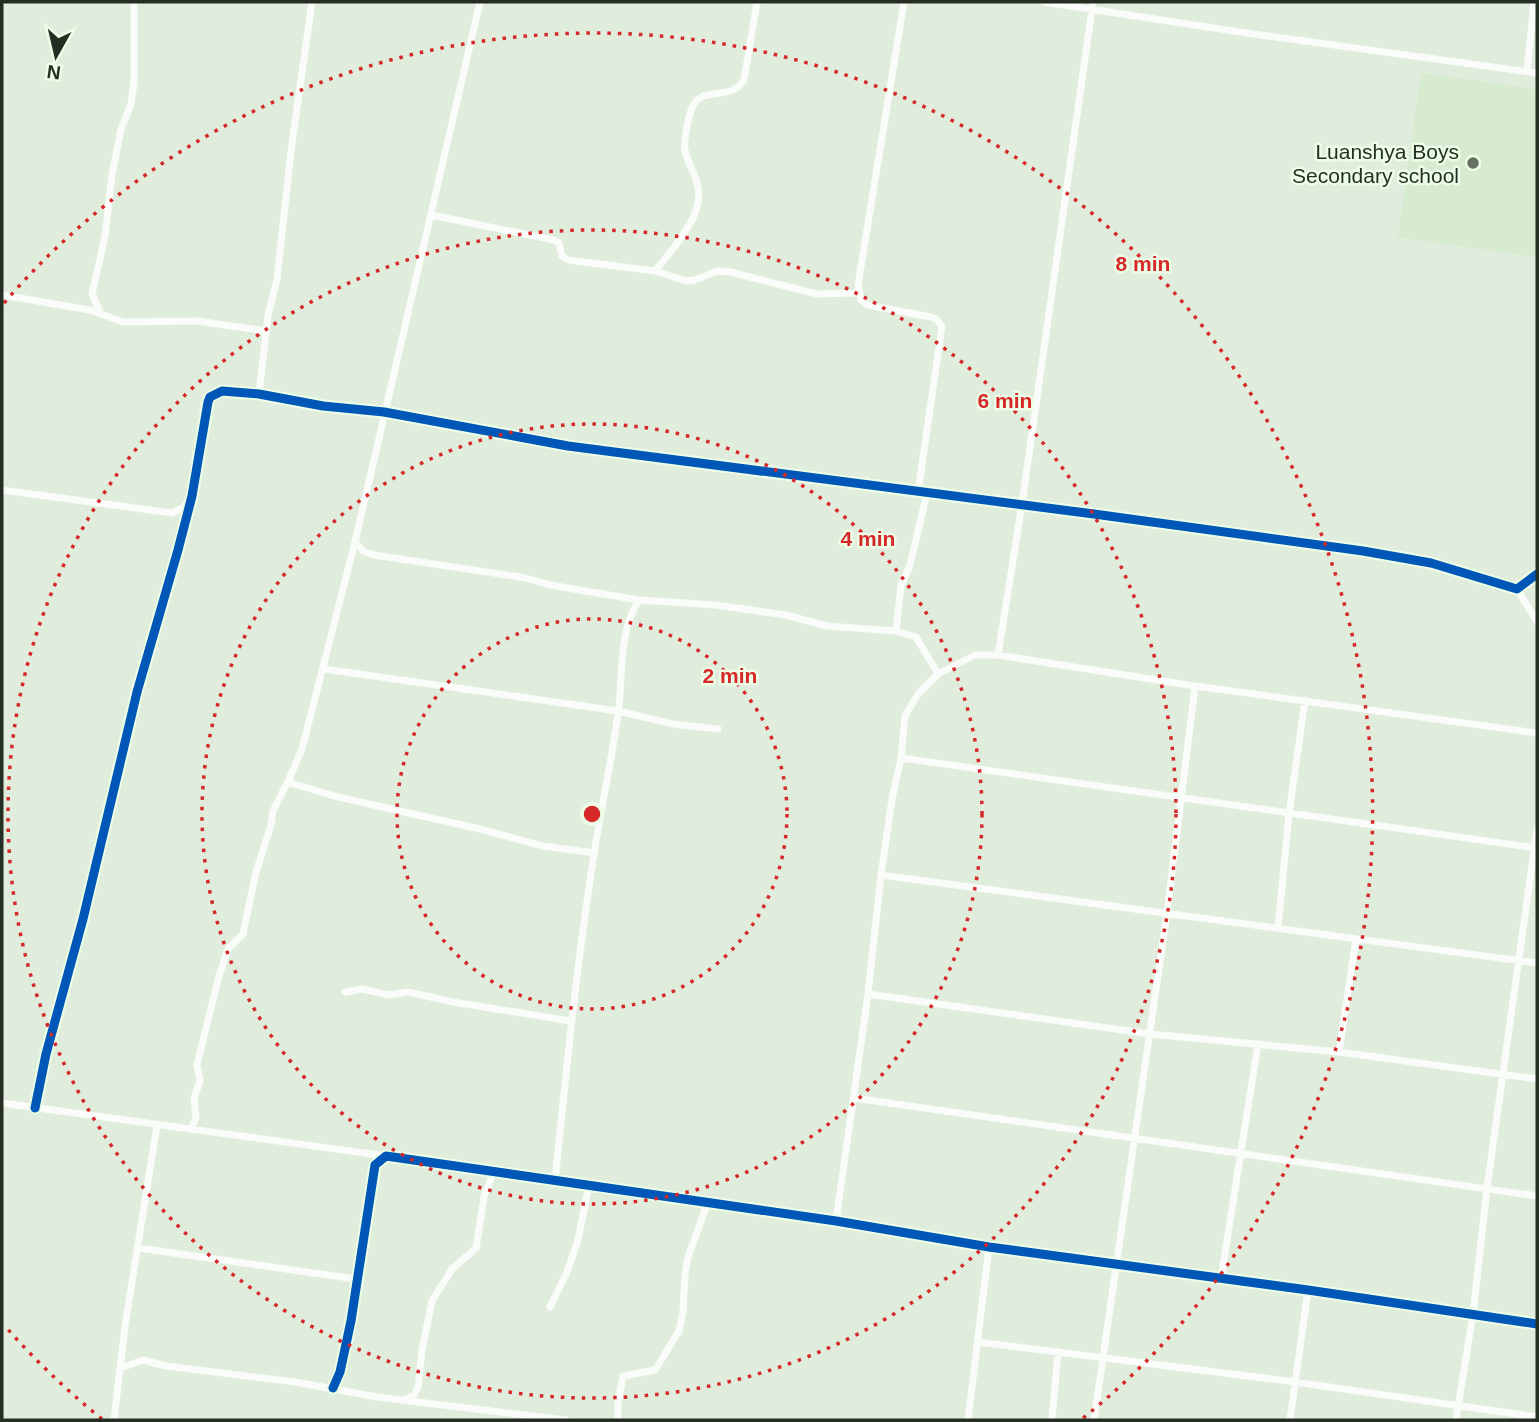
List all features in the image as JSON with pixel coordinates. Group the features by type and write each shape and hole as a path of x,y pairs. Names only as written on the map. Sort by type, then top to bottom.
{"street":[{"path":"101,314 92,295 105,236 110,184 121,129 131,104 134,83 134,2"},
{"path":"259,394 266,331 278,279 293,138 312,2"},
{"path":"191,1129 196,1118 194,1098 200,1081 197,1065 219,976 228,948 243,934 273,811 302,749 324,669 480,2"},
{"path":"655,271 694,216 698,203 697,178 684,148 691,108 695,100 702,95 737,90 744,80 757,2"},
{"path":"904,2 859,293 867,305 930,317 942,326 918,492"},
{"path":"1044,2 1093,6 1537,73"},
{"path":"1527,71 1534,2"},
{"path":"998,654 1093,6"},
{"path":"431,215 554,240 559,243 562,256 568,260 655,271 686,281 718,271 797,291 817,294 859,293"},
{"path":"2,295 90,310 123,322 197,321 266,331"},
{"path":"35,1108 136,692 175,564 192,496 210,397 222,391 384,412 568,446 1022,504 1431,563 1517,589 1537,622"},
{"path":"2,489 172,513 184,507 192,496"},
{"path":"895,631 901,586 910,565 927,493"},
{"path":"355,542 363,551 374,555 526,578 550,585 639,600 715,604 786,615 827,626 895,631 916,637 938,674"},
{"path":"1517,589 1537,574"},
{"path":"555,1181 570,1021 618,711 626,628 629,615 639,600"},
{"path":"836,1221 881,875 901,758 905,716 918,694 938,674 975,655 998,654 1195,686 1537,733"},
{"path":"324,669 618,711 673,724 718,729"},
{"path":"1094,1420 1136,1138 1195,686"},
{"path":"1278,928 1289,814 1305,700"},
{"path":"901,758 1535,848"},
{"path":"290,777 291,783 334,796 543,846 594,853"},
{"path":"1456,1420 1473,1314 1487,1188 1537,829"},
{"path":"881,875 1537,963"},
{"path":"1339,1052 1356,939"},
{"path":"345,992 362,989 389,995 408,992 570,1021"},
{"path":"867,994 1150,1034 1339,1052 1537,1079"},
{"path":"1222,1278 1258,1044"},
{"path":"854,1098 1537,1196"},
{"path":"2,1103 708,1202 989,1247 1537,1324"},
{"path":"114,1420 157,1125"},
{"path":"333,1388 340,1372 351,1321 375,1165 386,1156"},
{"path":"404,1400 414,1395 418,1388 432,1301 452,1269 476,1248 484,1196 493,1173"},
{"path":"551,1307 578,1240 589,1185"},
{"path":"618,1420 623,1376 655,1370 679,1331 684,1312 684,1275 688,1257 708,1202"},
{"path":"968,1420 989,1247"},
{"path":"138,1248 356,1279"},
{"path":"1290,1420 1308,1290"},
{"path":"978,1342 1295,1382 1537,1417"},
{"path":"1052,1420 1058,1352"},
{"path":"121,1368 143,1360 166,1366 404,1400 566,1420"}],"shaded area":[{"name":"Luanshya Boys Secondary school","path":"1421,73 1537,89 1537,257 1398,237"}],"cycle path":[{"path":"35,1108 46,1054 83,919 137,692 192,496 208,402 210,397 222,391 384,412 568,446 1363,551 1431,563 1517,589 1537,574"},
{"path":"333,1388 340,1372 351,1321 375,1165 386,1156 836,1221 989,1247 1537,1324"}],"place":[{"name":"Luanshya Boys Secondary school","path":"1473,163"}]}
